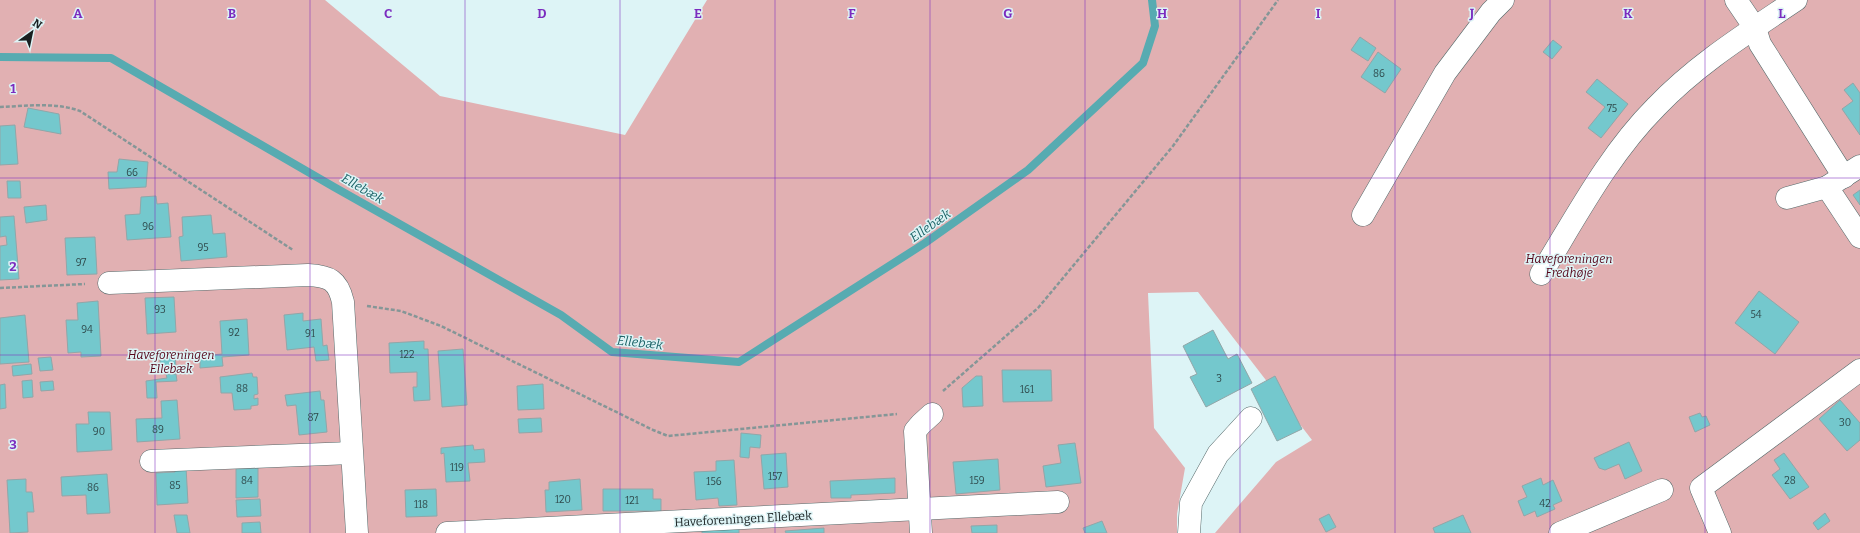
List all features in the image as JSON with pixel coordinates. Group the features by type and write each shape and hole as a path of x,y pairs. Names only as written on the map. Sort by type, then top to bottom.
{"lane":[{"path":"1363,215 1445,73 1490,12 1503,0"},
{"path":"1736,0 1755,28 1760,44 1844,177 1860,237"},
{"path":"1541,274 1606,168 1655,107 1700,66 1796,0"},
{"path":"1787,198 1844,177"},
{"path":"109,283 322,276 332,280 340,289 343,302 357,533"},
{"path":"1720,533 1701,488 1860,370"},
{"path":"921,533 915,431 920,424 932,414"},
{"path":"1189,533 1191,504 1218,454 1251,418"},
{"path":"151,461 351,453"},
{"path":"1560,533 1662,490"},
{"name":"Haveforeningen Ellebæk","path":"447,533 1058,502"}],"path":[{"path":"941,392 1038,308 1173,146 1278,0"},
{"path":"0,107 70,107 294,250"},
{"path":"0,288 109,283"},
{"path":"343,302 401,311 422,318 668,436 892,413 905,418 910,422 915,431"}],"green space":[{"name":"Haveforeningen Fredhøje","path":"0,0 325,0 440,96 625,135 707,0 1860,0 1860,533 1215,533 1276,462 1312,440 1198,292 1148,293 1154,428 1185,468 1177,514 1177,533 0,533"}],"building":[{"path":"1360,37 1376,48 1368,61 1351,50"},
{"path":"1553,40 1562,47 1552,59 1543,52"},
{"path":"1378,52 1401,69 1385,93 1361,77"},
{"path":"1597,79 1628,104 1601,138 1588,128 1605,107 1586,92"},
{"path":"1853,83 1860,93 1860,135 1842,109 1853,101 1844,90"},
{"path":"28,108 59,114 61,134 24,127"},
{"path":"15,125 18,164 0,165 0,126"},
{"path":"119,159 148,162 146,187 109,189 108,172 117,172"},
{"path":"7,181 20,181 21,198 8,198"},
{"path":"1860,190 1860,205 1853,195"},
{"path":"156,196 157,204 168,203 171,237 127,240 125,215 140,214 141,197"},
{"path":"46,205 47,220 26,223 24,207"},
{"path":"211,215 213,234 225,233 227,257 181,261 179,237 183,236 182,217"},
{"path":"14,216 19,279 0,280 0,246 7,245 6,236 0,237 0,217"},
{"path":"95,237 97,274 67,275 65,238"},
{"path":"1759,291 1799,322 1775,354 1735,323"},
{"path":"174,297 176,332 147,334 145,298"},
{"path":"98,301 101,356 81,357 81,352 68,353 66,320 78,320 77,303"},
{"path":"303,313 303,321 321,319 323,346 327,345 329,360 316,361 314,347 287,350 284,315"},
{"path":"25,315 29,362 0,364 0,318"},
{"path":"247,319 249,355 222,357 223,366 200,368 200,356 222,354 220,321"},
{"path":"1213,330 1228,359 1237,354 1252,383 1206,407 1190,377 1197,374 1183,346"},
{"path":"424,341 424,349 428,349 430,400 414,401 413,387 417,387 417,372 390,373 389,343"},
{"path":"463,349 467,405 442,407 438,351"},
{"path":"175,352 176,368 161,370 159,353"},
{"path":"51,357 53,370 40,371 38,358"},
{"path":"31,364 32,374 13,376 12,366"},
{"path":"1002,370 1051,370 1052,401 1003,402"},
{"path":"252,373 253,377 257,377 258,394 254,395 254,399 258,398 258,405 251,406 251,409 234,410 232,393 221,393 220,377"},
{"path":"166,374 176,374 177,381 156,382 157,398 147,398 146,381 167,378"},
{"path":"976,376 982,376 983,406 963,407 962,388"},
{"path":"1275,376 1302,429 1277,441 1251,389"},
{"path":"32,380 33,397 23,398 22,381"},
{"path":"53,381 54,390 41,391 40,382"},
{"path":"5,384 6,408 0,409 0,385"},
{"path":"543,384 544,409 518,410 517,386"},
{"path":"320,391 321,400 324,400 327,432 299,435 296,405 287,406 285,395"},
{"path":"177,400 180,439 137,442 136,419 162,418 161,401"},
{"path":"1840,400 1860,423 1860,440 1847,451 1819,419"},
{"path":"88,412 110,412 112,450 77,452 76,424 89,424"},
{"path":"1700,413 1702,417 1706,416 1710,425 1695,432 1689,417"},
{"path":"541,418 542,432 519,433 518,419"},
{"path":"741,433 761,435 760,448 750,447 749,458 740,457"},
{"path":"1629,442 1642,471 1625,479 1619,464 1605,470 1599,468 1594,458"},
{"path":"1075,443 1081,483 1046,487 1043,466 1061,463 1058,445"},
{"path":"473,445 474,450 484,449 485,462 468,463 470,481 446,482 444,453 441,454 441,448"},
{"path":"786,453 788,487 764,489 761,455"},
{"path":"1784,453 1809,487 1790,499 1772,475 1780,469 1774,460"},
{"path":"998,459 1000,490 956,494 953,462"},
{"path":"734,460 737,505 719,506 718,498 696,500 694,472 716,471 716,461"},
{"path":"175,467 186,467 188,503 157,505 156,473 175,472"},
{"path":"258,468 258,497 236,498 236,469"},
{"path":"107,474 110,513 87,514 86,495 62,496 61,477"},
{"path":"895,478 895,493 851,495 851,498 831,498 830,481"},
{"path":"1541,478 1543,485 1553,480 1562,501 1553,505 1555,509 1537,517 1535,511 1524,516 1518,501 1527,497 1522,486"},
{"path":"26,479 26,492 32,492 34,512 27,512 28,532 10,533 7,480"},
{"path":"580,479 582,510 546,512 545,490 549,490 549,482"},
{"path":"436,489 437,516 406,517 405,490"},
{"path":"603,489 653,489 653,499 661,499 661,511 603,511"},
{"path":"260,499 261,516 237,517 236,500"},
{"path":"1825,513 1830,521 1818,530 1813,523"},
{"path":"1329,514 1336,527 1326,532 1319,519"},
{"path":"174,515 187,515 190,533 177,533"},
{"path":"1463,515 1471,533 1435,533 1433,528"},
{"path":"1102,521 1107,533 1085,533 1083,528"},
{"path":"260,522 261,533 242,533 242,523"},
{"path":"997,525 997,533 972,533 971,526"},
{"path":"824,528 824,533 786,533 785,531"},
{"path":"702,529 739,529 739,533 702,533"}],"waterway":[{"name":"Ellebæk","path":"0,57 111,58 334,187 561,315 612,352 739,362 925,243 1028,170 1143,63 1155,26 1152,0"}]}
